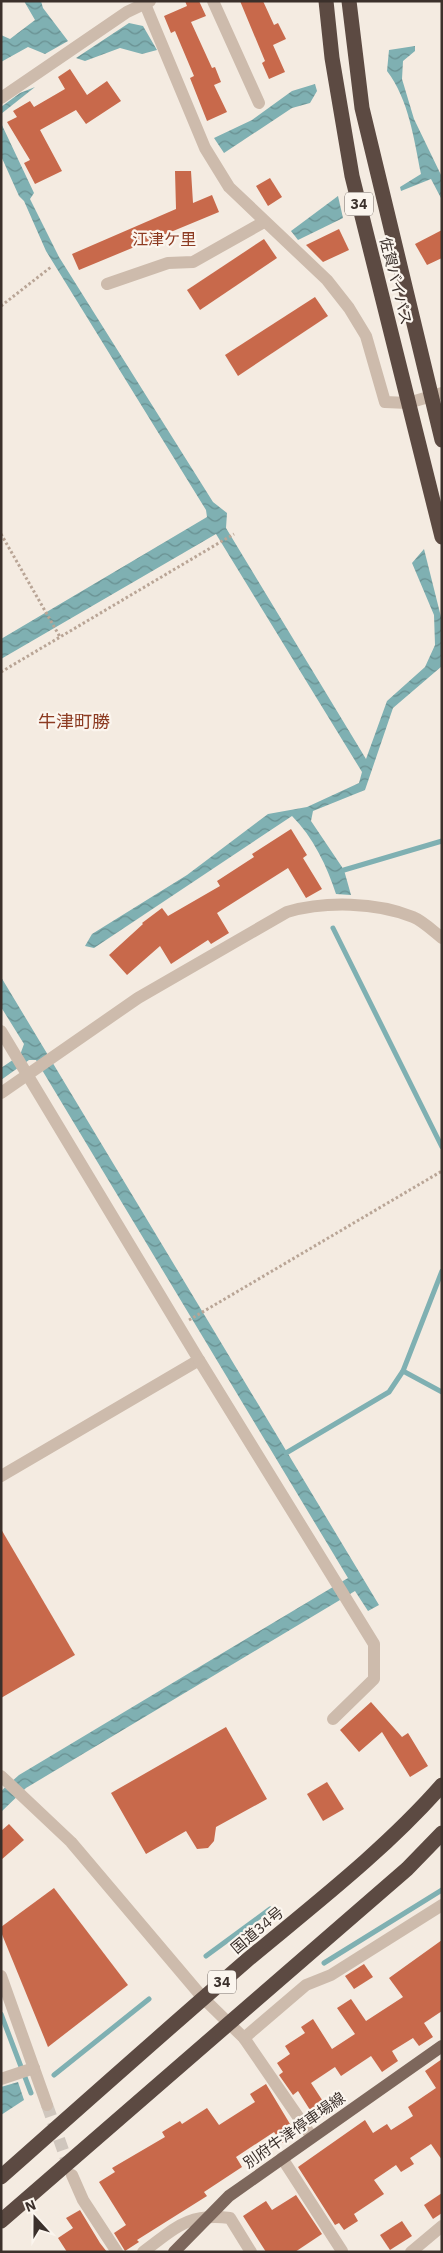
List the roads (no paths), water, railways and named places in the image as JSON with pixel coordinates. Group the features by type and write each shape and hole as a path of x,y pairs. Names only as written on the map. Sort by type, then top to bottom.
{"highway":[{"name":"佐賀バイパス","path":"326,1 332,58 352,176 442,537"},
{"name":"佐賀バイパス","path":"349,1 362,108 436,396 442,440"},
{"name":"国道34号","path":"1,2177 203,1998 360,1865 426,1804 442,1785"},
{"name":"34","path":"1,2221 230,2025 407,1869 442,1833"}],"main road":[{"name":"別府牛津停車場線","path":"174,2252 229,2196 442,2046"}],"street":[{"path":"213,1 259,103"},
{"path":"1,98 127,12 148,2 205,148 229,187 327,280 349,308 366,336 385,402 408,403 436,396"},
{"path":"107,284 168,263 193,262 264,222"},
{"path":"1,1093 138,998 287,912 309,906 364,905 414,917 442,938"},
{"path":"1,1031 13,1051 32,1071 178,1326 374,1644 374,1678 334,1719"},
{"path":"1,1476 199,1360"},
{"path":"4,1778 71,1842 203,1998 244,2038 312,2137"},
{"path":"244,2038 306,1985 331,1975 442,1904"},
{"path":"1,1976 47,2105"},
{"path":"6,2077 34,2068"},
{"path":"282,2158 342,2251"},
{"path":"72,2175 82,2200 117,2252"},
{"path":"143,2252 186,2221 211,2216 230,2218 251,2252"},
{"path":"411,2252 442,2226"}],"water":[{"path":"24,1 41,1 43,8 68,41 45,54 28,47 1,62 1,35 10,39 35,20"},
{"path":"129,23 143,26 157,50 142,54 120,48 85,61 76,58"},
{"path":"415,46 415,51 403,61 402,79 414,119 442,177 442,200 431,179 401,191 400,187 421,174 406,107 401,94 387,71 389,50"},
{"path":"315,84 317,91 310,103 292,108 224,153 214,138 252,120 292,91"},
{"path":"35,87 1,114 1,107 20,93"},
{"path":"1,123 34,193 30,199 59,257 213,502 227,513 226,528 366,759 387,701 425,667 435,645 434,615 412,563 424,549 442,621 442,666 393,708 365,790 313,811 311,821 344,870 351,895 336,894 318,852 300,824 292,816 94,948 85,946 92,934 187,875 268,814 307,807 359,783 362,772 216,534 1,659 1,639 207,517 206,510 46,251 24,201 19,196 1,156"},
{"path":"338,196 343,218 298,240 291,231"},
{"path":"1,977 379,1605 368,1611 355,1591 26,1788 1,1812 1,1791 19,1775 348,1578 36,1060 29,1060 1,1080 1,1068 20,1055 24,1044 1,1007"},
{"path":"18,2082 24,2100 1,2115 1,2087"}],"waterway":[{"path":"344,870 442,841"},
{"path":"333,928 442,1147"},
{"path":"286,1453 389,1392 403,1371 442,1271"},
{"path":"403,1371 442,1392"},
{"path":"324,1963 442,1890"},
{"path":"206,1956 270,1909"},
{"path":"54,2075 149,1999"},
{"path":"1,2014 31,2093"}],"tunnel":[{"path":"47,2105 70,2170"}],"district":[{"name":"江津ケ里","path":"164,239"},
{"name":"牛津町勝","path":"74,721"}]}
